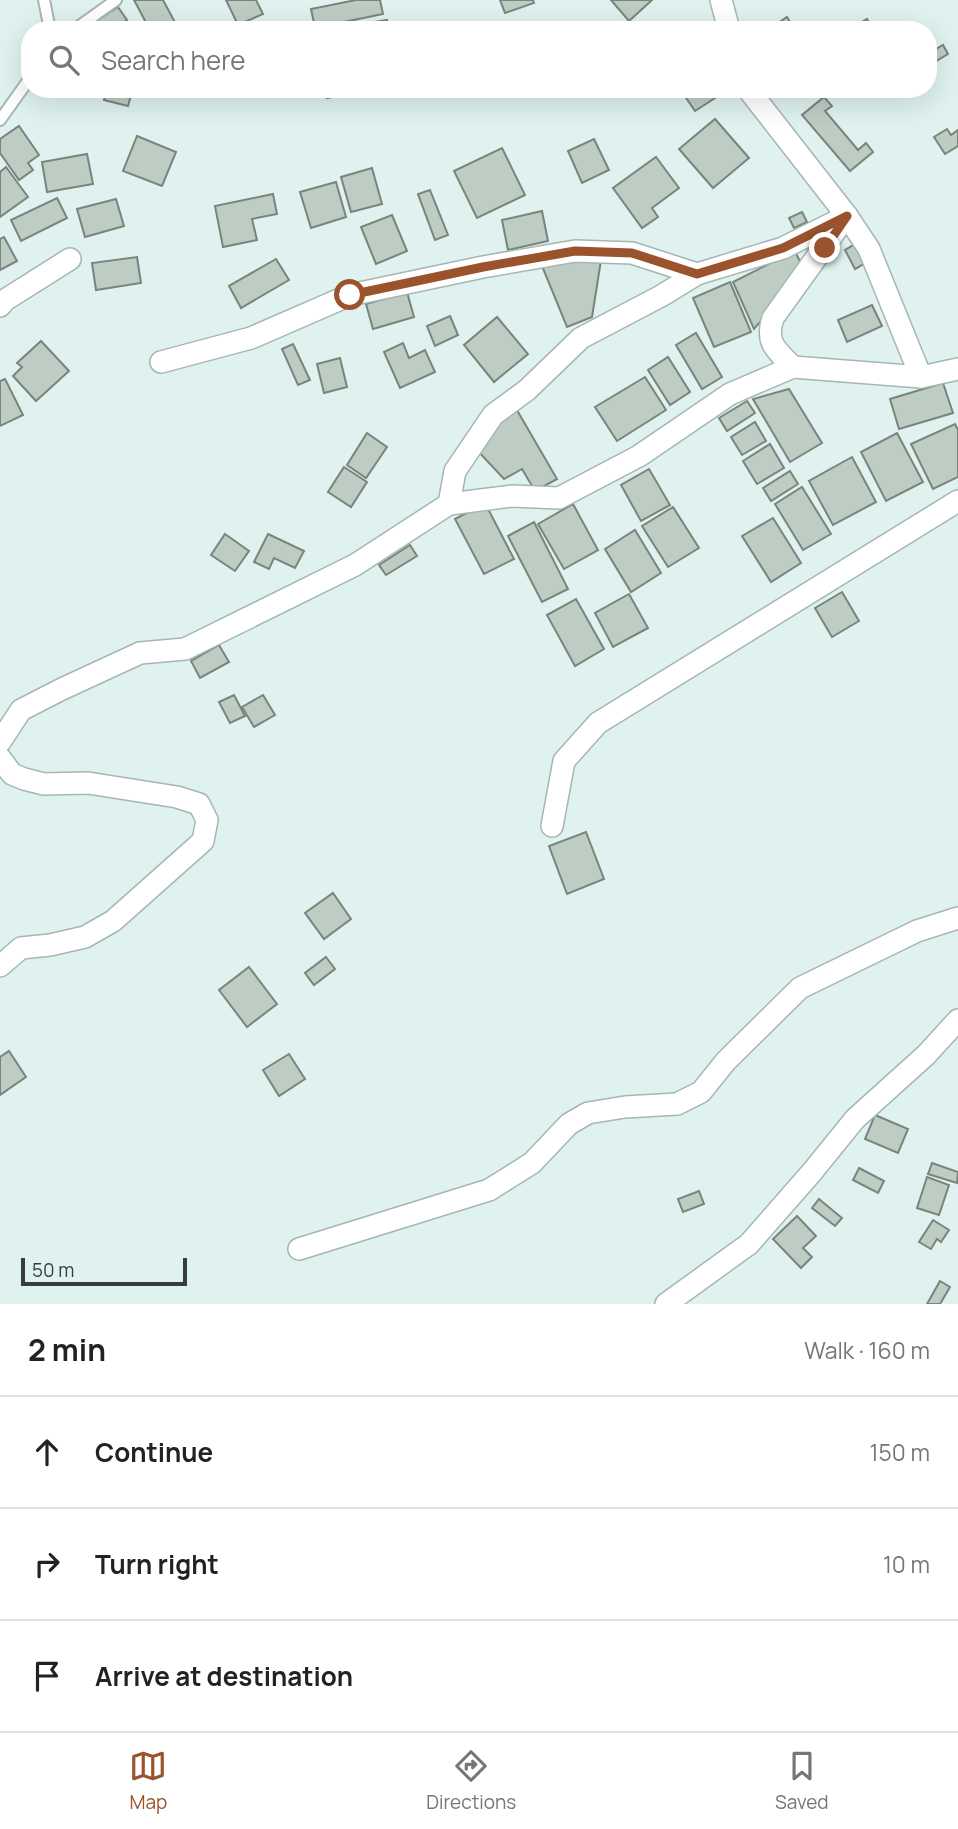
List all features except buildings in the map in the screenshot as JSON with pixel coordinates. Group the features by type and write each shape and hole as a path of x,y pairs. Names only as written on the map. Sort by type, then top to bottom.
{"street":[{"path":"721,0 727,21"},
{"path":"755,98 847,216 869,249 921,377"},
{"path":"449,504 455,471 493,415 527,390 580,338 697,274 783,248 847,216"},
{"path":"793,367 775,349 769,332 773,318 847,216"},
{"path":"161,362 251,338 350,295 575,251 632,253 697,274"},
{"path":"0,306 5,300 71,258"},
{"path":"0,742 21,710 140,653 185,649 355,565 449,504 512,496 559,498 639,456 730,394 793,367 921,377 958,369"},
{"path":"552,826 564,761 598,723 958,501"},
{"path":"0,758 12,774 44,784 88,783 177,797 199,804 207,821 203,841 113,920 85,937 21,948 0,966"},
{"path":"299,1248 489,1190 532,1163 569,1125 588,1113 625,1107 677,1104 701,1092 726,1061 800,988 918,931 958,918"},
{"path":"666,1304 749,1244 855,1119 926,1055 958,1020"}],"lane":[{"path":"44,0 48,21"},
{"path":"87,21 116,0"},
{"path":"0,120 21,91"}],"route":[{"path":"350,295 575,251 632,253 697,274 783,248 847,216 825,248"}]}
